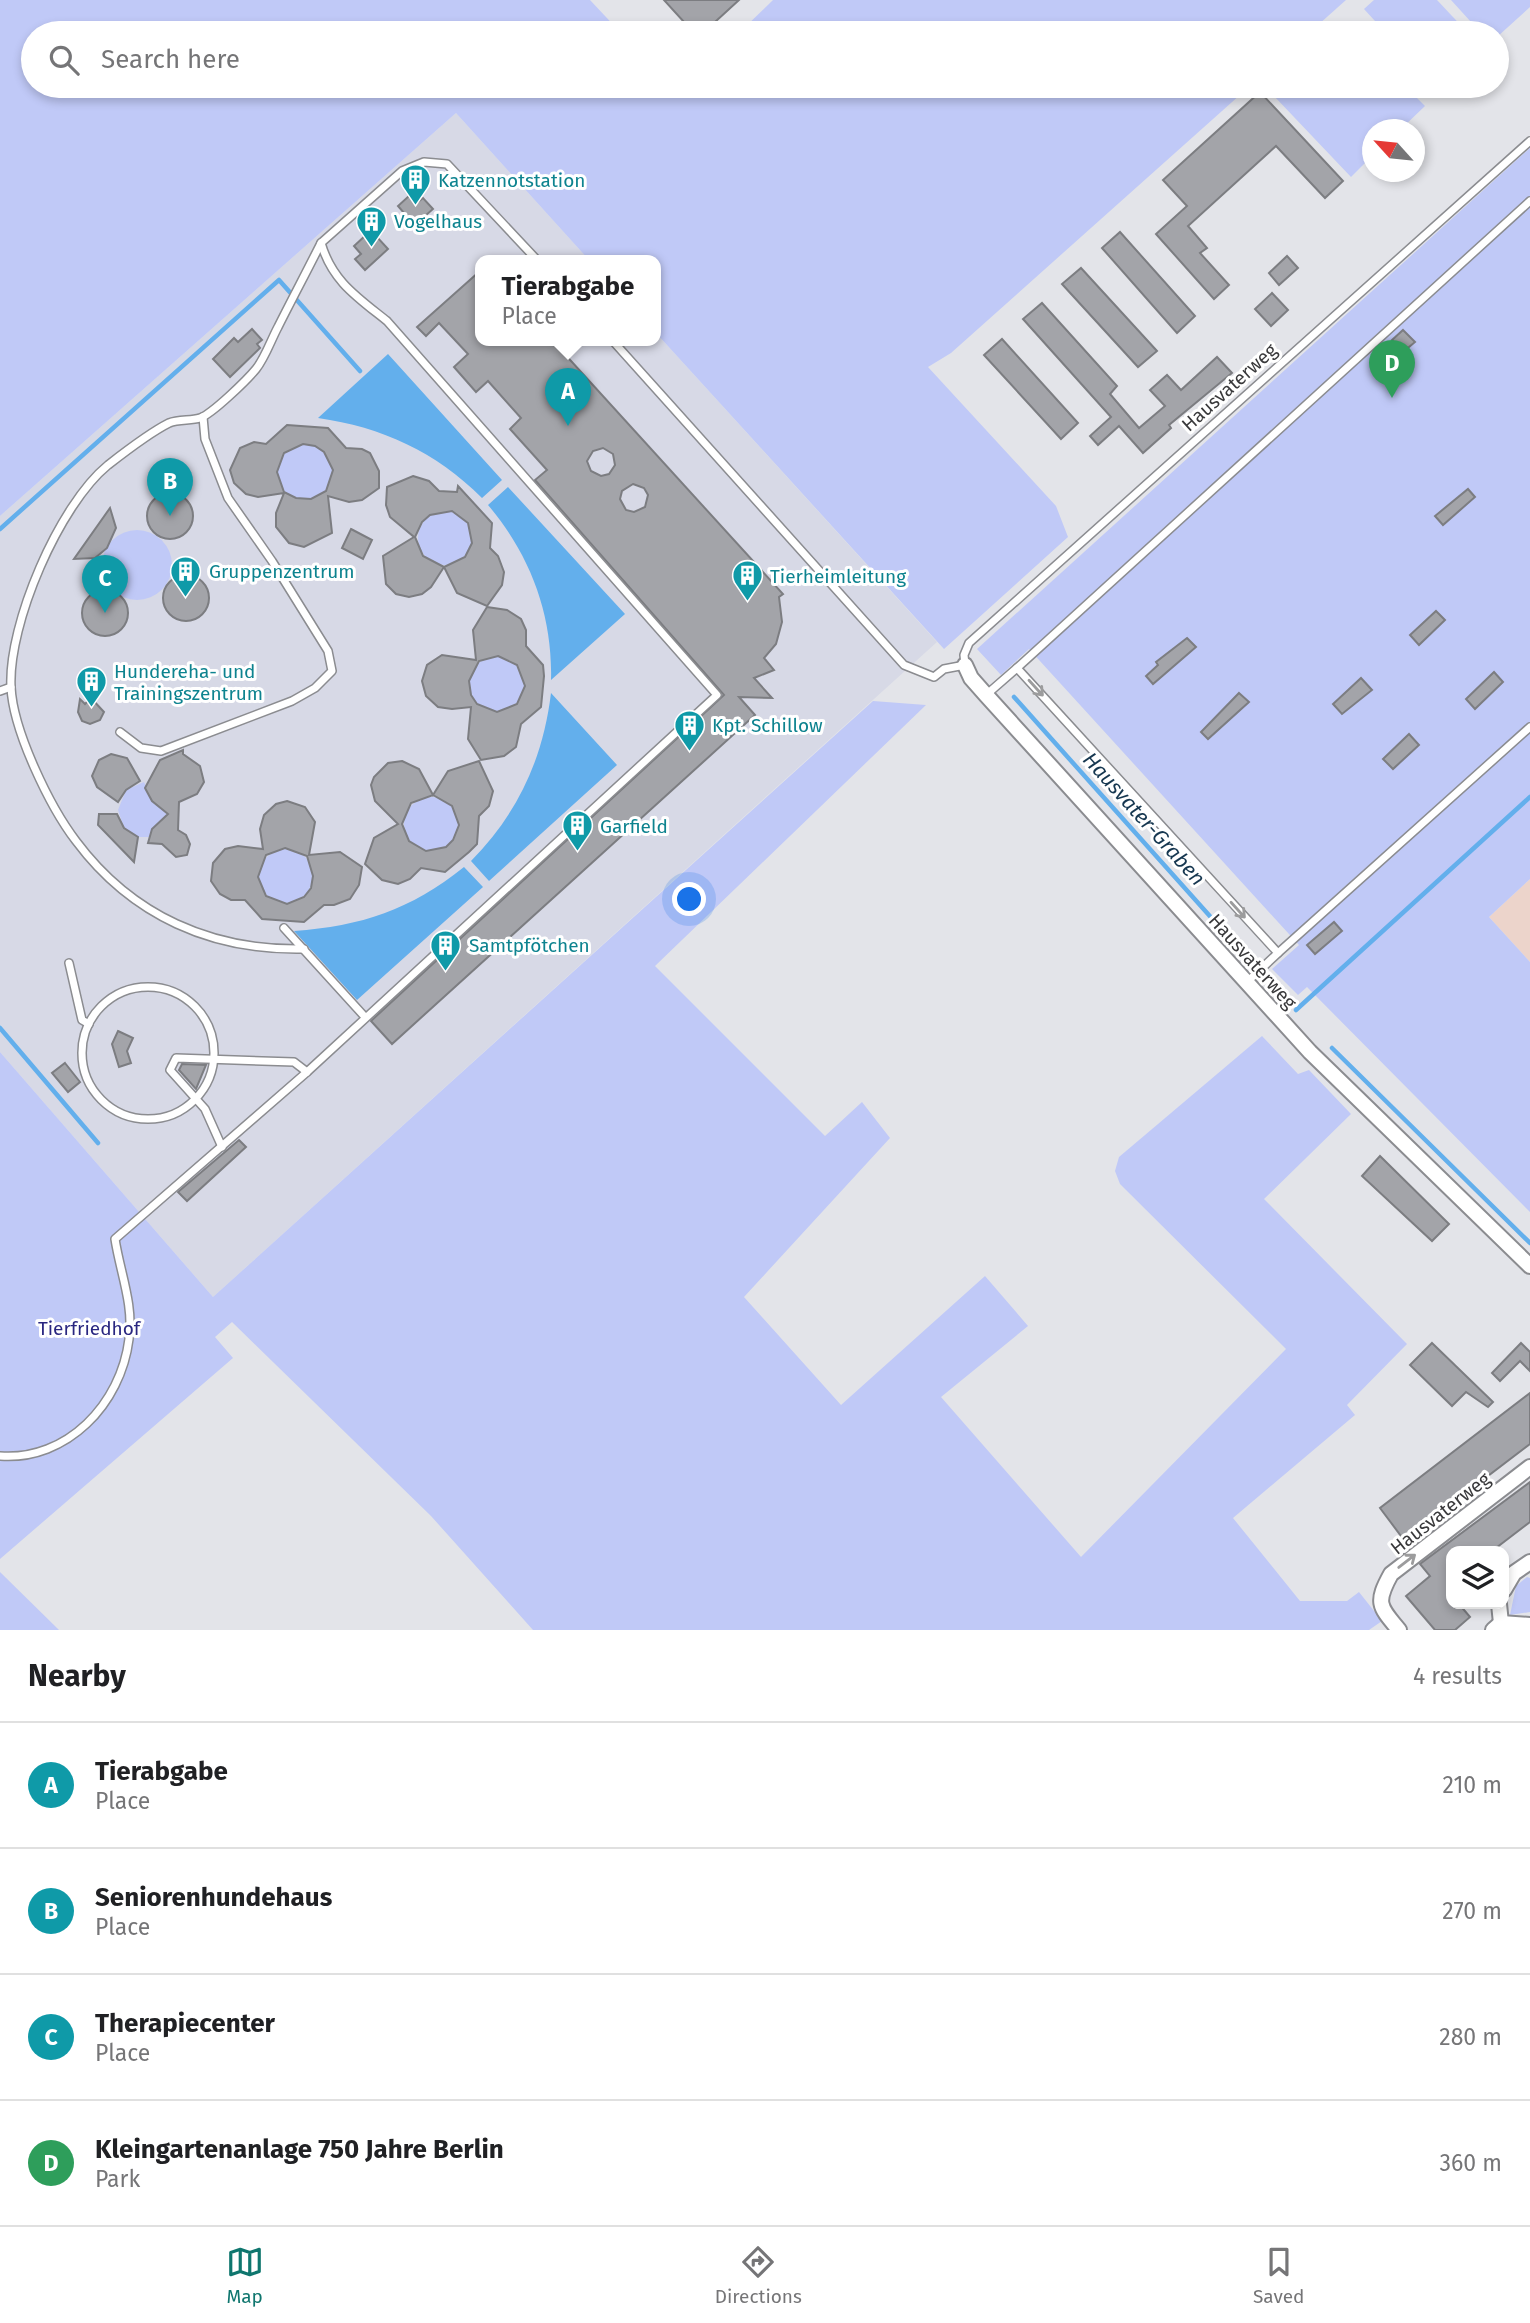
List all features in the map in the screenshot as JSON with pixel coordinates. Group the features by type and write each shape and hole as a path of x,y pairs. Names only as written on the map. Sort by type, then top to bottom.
{"street":[{"name":"Hausvaterweg","path":"965,665 971,678 986,695 1310,1052 1530,1266"},
{"name":"Hausvaterweg","path":"1399,1630 1381,1608 1380,1595 1391,1574 1530,1467"},
{"path":"1509,1582 1514,1573 1530,1562"},
{"path":"1497,1626 1530,1626"}],"lane":[{"name":"Hausvaterweg","path":"965,665 964,655 969,643 1530,141"},
{"path":"304,949 264,950 221,941 179,926 135,901 96,869 67,830 46,793 25,743 11,687 17,638 31,591 44,553 65,518 106,466 170,422 203,417 257,368 321,243 402,171 424,162 447,164 532,255"},
{"path":"986,695 1530,201"},
{"path":"0,1456 22,1458 48,1451 79,1432 99,1412 121,1376 130,1338 127,1291 116,1239 307,1072 717,695 387,321 358,298 328,267 321,243"},
{"path":"617,346 904,665 934,677 944,669 965,665"},
{"path":"120,732 141,748 161,751 292,701 315,688 331,671 328,651 272,561 228,498 205,439 203,417"},
{"path":"1017,668 1278,953"},
{"path":"0,691 11,687"},
{"path":"1247,982 1530,727"},
{"path":"284,928 365,1017"},
{"path":"69,963 82,1020 89,1024"},
{"path":"150,986 176,992 197,1007 211,1029 213,1059 195,1098 173,1116 148,1120 122,1115 101,1100 87,1078 82,1052 89,1024 102,1005 124,991 150,986"},
{"path":"222,1147 205,1109 170,1070 176,1058 294,1062 307,1072"}],"shaded area":[{"path":"456,113 584,255 475,255 475,346 661,346 661,338 937,642 213,1297 0,1052 0,516"},
{"path":"388,354 502,480 482,498 446,467 407,444 364,428 318,418"},
{"path":"508,487 625,614 551,680 548,632 536,586 516,544 488,505"},
{"path":"551,693 617,765 489,881 471,861 502,824 526,784 542,740"},
{"path":"464,867 483,887 357,1000 294,931 342,925 384,913 424,894"},
{"path":"1530,879 1530,962 1489,917"}],"green space":[{"path":"0,0 590,0 610,21 21,21 21,98 1237,98 951,353 928,367 1056,506 1068,537 944,649 661,338 661,255 584,255 456,113 0,516"},
{"path":"773,0 1346,0 1322,21 751,21"},
{"path":"1374,0 1437,0 1457,21 1375,21 1364,9"},
{"path":"1451,0 1530,0 1530,7 1509,26 1509,21 1470,21"},
{"path":"1276,98 1417,98 1425,106 1411,119 1362,119 1362,166 1351,177"},
{"path":"1530,148 1530,879 1489,917 1530,962 1530,1212 1307,987 1298,995 1272,969 1299,945 1029,649 1001,675 977,649"},
{"path":"305,444 316,446 325,452 331,461 331,483 325,492 316,498 305,500 294,498 285,492 279,483 277,472 279,461 285,452 294,446"},
{"path":"450,511 460,515 468,523 472,538 468,553 460,561 440,565 430,561 422,553 418,533 422,523 430,515"},
{"path":"137,530 162,540 172,565 162,590 137,600 112,590 102,565 112,540"},
{"path":"497,656 517,664 525,684 517,704 497,712 477,704 469,684 477,664"},
{"name":"Tierfriedhof","path":"873,701 926,705 655,966 825,1136 862,1102 890,1138 744,1297 841,1405 985,1276 1028,1326 941,1397 1081,1557 1286,1349 1120,1184 1115,1171 1119,1157 1262,1036 1298,1074 1309,1070 1351,1114 1264,1199 1407,1344 1347,1405 1355,1415 1233,1518 1300,1601 1347,1601 1359,1592 1382,1621 1369,1630 533,1630 431,1516 232,1322 215,1337 233,1358 0,1559 0,1052 213,1297"},
{"path":"144,782 152,801 173,812 156,825 150,837 137,837 124,828 118,810 126,790"},
{"path":"431,797 450,805 458,824 450,843 431,851 412,843 404,824 412,805"},
{"path":"291,849 301,853 309,861 313,876 309,891 301,899 281,903 271,899 263,891 259,871 263,861 271,853"},
{"path":"0,1572 59,1630 0,1630"},
{"path":"1527,1577 1530,1578 1530,1612 1510,1615 1516,1586"}],"building":[{"path":"664,0 739,0 716,21 683,21"},
{"path":"1253,98 1266,98 1343,181 1325,198 1276,146 1188,226 1207,248 1200,253 1229,285 1214,299 1156,234 1187,206 1163,180"},
{"name":"Katzennotstation","path":"410,195 418,202 423,198 433,209 410,229 400,218 405,214 398,206"},
{"path":"1120,232 1195,316 1177,333 1102,248"},
{"name":"Vogelhaus","path":"366,235 373,242 378,238 388,249 365,270 355,259 361,254 354,246"},
{"path":"1287,256 1298,268 1279,285 1269,273"},
{"path":"1081,268 1157,351 1138,367 1062,284"},
{"path":"475,275 475,346 557,346 783,594 779,597 782,622 776,644 764,658 774,670 754,678 772,698 739,697 755,715 392,1044 371,1021 724,695 535,480 547,470 510,429 521,418 488,381 476,392 454,367 468,354 439,323 426,336 417,327","holes":["603,448 613,454 615,465 609,474 601,476 591,471 587,461 593,451","633,484 644,488 648,495 645,507 634,512 626,510 620,499 622,491"]},
{"path":"1272,293 1288,310 1271,326 1255,309"},
{"path":"1042,303 1117,386 1110,394 1139,428 1165,406 1150,390 1167,375 1181,390 1217,357 1232,373 1169,425 1171,428 1143,453 1119,426 1098,445 1090,436 1111,417 1023,319"},
{"path":"252,329 262,340 257,344 260,348 230,377 213,359 234,338 238,342"},
{"path":"1403,330 1415,342 1403,352 1392,340"},
{"path":"1002,339 1078,423 1061,439 984,355"},
{"path":"287,425 328,428 346,448 362,449 370,453 379,471 379,488 362,500 349,502 328,496 332,533 304,547 289,543 276,527 276,513 284,493 258,497 246,494 234,483 230,470 240,448 254,442 266,444","holes":["303,444 315,446 324,452 333,470 326,491 311,499 296,498 284,492 277,472 284,453"]},
{"path":"413,476 429,481 439,491 457,492 458,486 492,523 490,548 498,556 504,572 502,585 487,606 457,593 444,567 431,587 422,594 409,597 396,594 386,584 383,556 414,537 390,517 386,505 387,487","holes":["452,511 468,523 472,543 465,557 444,567 423,556 415,537 422,522 430,515"]},
{"path":"1468,489 1475,497 1443,525 1435,516"},
{"path":"170,493 186,500 193,516 186,532 170,539 154,532 147,516 154,500"},
{"path":"110,508 116,528 107,548 95,558 74,559"},
{"path":"351,529 372,540 363,559 342,548"},
{"name":"Gruppenzentrum","path":"186,575 202,582 209,598 202,614 186,621 170,614 163,598 170,582"},
{"path":"105,590 121,597 128,613 121,629 105,636 89,629 82,613 89,597"},
{"path":"487,607 507,610 521,619 526,630 526,646 543,665 544,676 541,707 521,724 516,747 504,756 481,760 468,739 471,707 438,707 426,696 422,681 427,665 442,655 476,660 473,630","holes":["498,656 517,665 525,686 517,704 497,712 477,704 471,695 469,681 479,661"]},
{"path":"1436,611 1445,620 1419,645 1410,635"},
{"path":"1187,638 1196,647 1153,684 1146,676 1158,665 1156,662"},
{"path":"1494,672 1503,682 1475,709 1466,699"},
{"path":"1361,678 1372,690 1342,714 1333,704"},
{"path":"1239,693 1249,702 1208,739 1201,732"},
{"name":"Hundereha- und Trainingszentrum","path":"91,698 104,712 100,720 90,724 82,721 78,712 80,699 85,704"},
{"path":"1409,734 1419,745 1393,769 1383,759"},
{"path":"183,750 183,754 200,766 204,782 197,794 179,802 178,830 186,835 190,844 187,855 176,857 162,844 148,843 152,829 168,814 152,801 145,788 160,760"},
{"path":"111,754 127,758 140,781 126,790 118,802 97,787 92,776 99,760"},
{"path":"402,761 419,769 433,795 448,771 479,761 493,791 489,806 479,816 477,844 445,872 421,868 410,879 398,884 382,880 365,864 374,838 398,824 375,801 371,785 374,777 388,763","holes":["433,795 452,806 459,825 453,840 446,847 426,851 409,841 402,824 411,803"]},
{"path":"287,801 305,807 315,822 309,855 340,852 362,867 359,885 350,899 334,905 324,905 304,922 262,919 245,900 231,900 220,894 211,881 213,863 225,849 238,846 263,849 260,829 264,815 276,804","holes":["285,848 307,856 313,876 311,888 304,897 287,904 266,896 258,877 266,855"]},
{"path":"99,814 117,814 124,828 138,837 134,862 98,825"},
{"path":"1334,922 1342,931 1315,954 1307,945"},
{"path":"118,1031 133,1038 127,1051 131,1063 119,1067 112,1044"},
{"path":"65,1063 80,1082 68,1092 52,1073"},
{"path":"182,1064 206,1065 196,1089 179,1070"},
{"path":"239,1140 246,1147 187,1201 178,1192"},
{"path":"1380,1156 1449,1224 1432,1241 1362,1176"},
{"path":"1432,1343 1493,1402 1488,1407 1466,1392 1452,1406 1410,1365"},
{"path":"1521,1343 1530,1352 1530,1371 1520,1361 1500,1381 1492,1373"},
{"path":"1530,1393 1530,1444 1404,1540 1380,1508"},
{"path":"1530,1482 1530,1522 1499,1546 1446,1546 1446,1609 1463,1609 1470,1617 1455,1630 1435,1630 1406,1596 1430,1576 1420,1564"}],"waterway":[{"path":"0,529 279,280 360,371"},
{"name":"Hausvater-Graben","path":"1014,697 1250,961"},
{"path":"1296,1010 1530,797"},
{"path":"0,1028 98,1143"},
{"name":"Hausvater-Graben","path":"1332,1048 1530,1243"}],"place":[{"name":"Katzennotstation","path":"415,207"},
{"name":"Vogelhaus","path":"371,248"},
{"name":"Kleingartenanlage 750 Jahre Berlin","path":"1392,398"},
{"name":"Tierabgabe","path":"568,426"},
{"name":"Seniorenhundehaus","path":"170,516"},
{"name":"Gruppenzentrum","path":"186,598"},
{"name":"Tierheimleitung","path":"747,603"},
{"name":"Therapiecenter","path":"105,613"},
{"name":"Hundereha- und Trainingszentrum","path":"91,709"},
{"name":"Kpt. Schillow","path":"689,752"},
{"name":"Garfield","path":"577,853"},
{"name":"Samtpfötchen","path":"446,972"}]}
